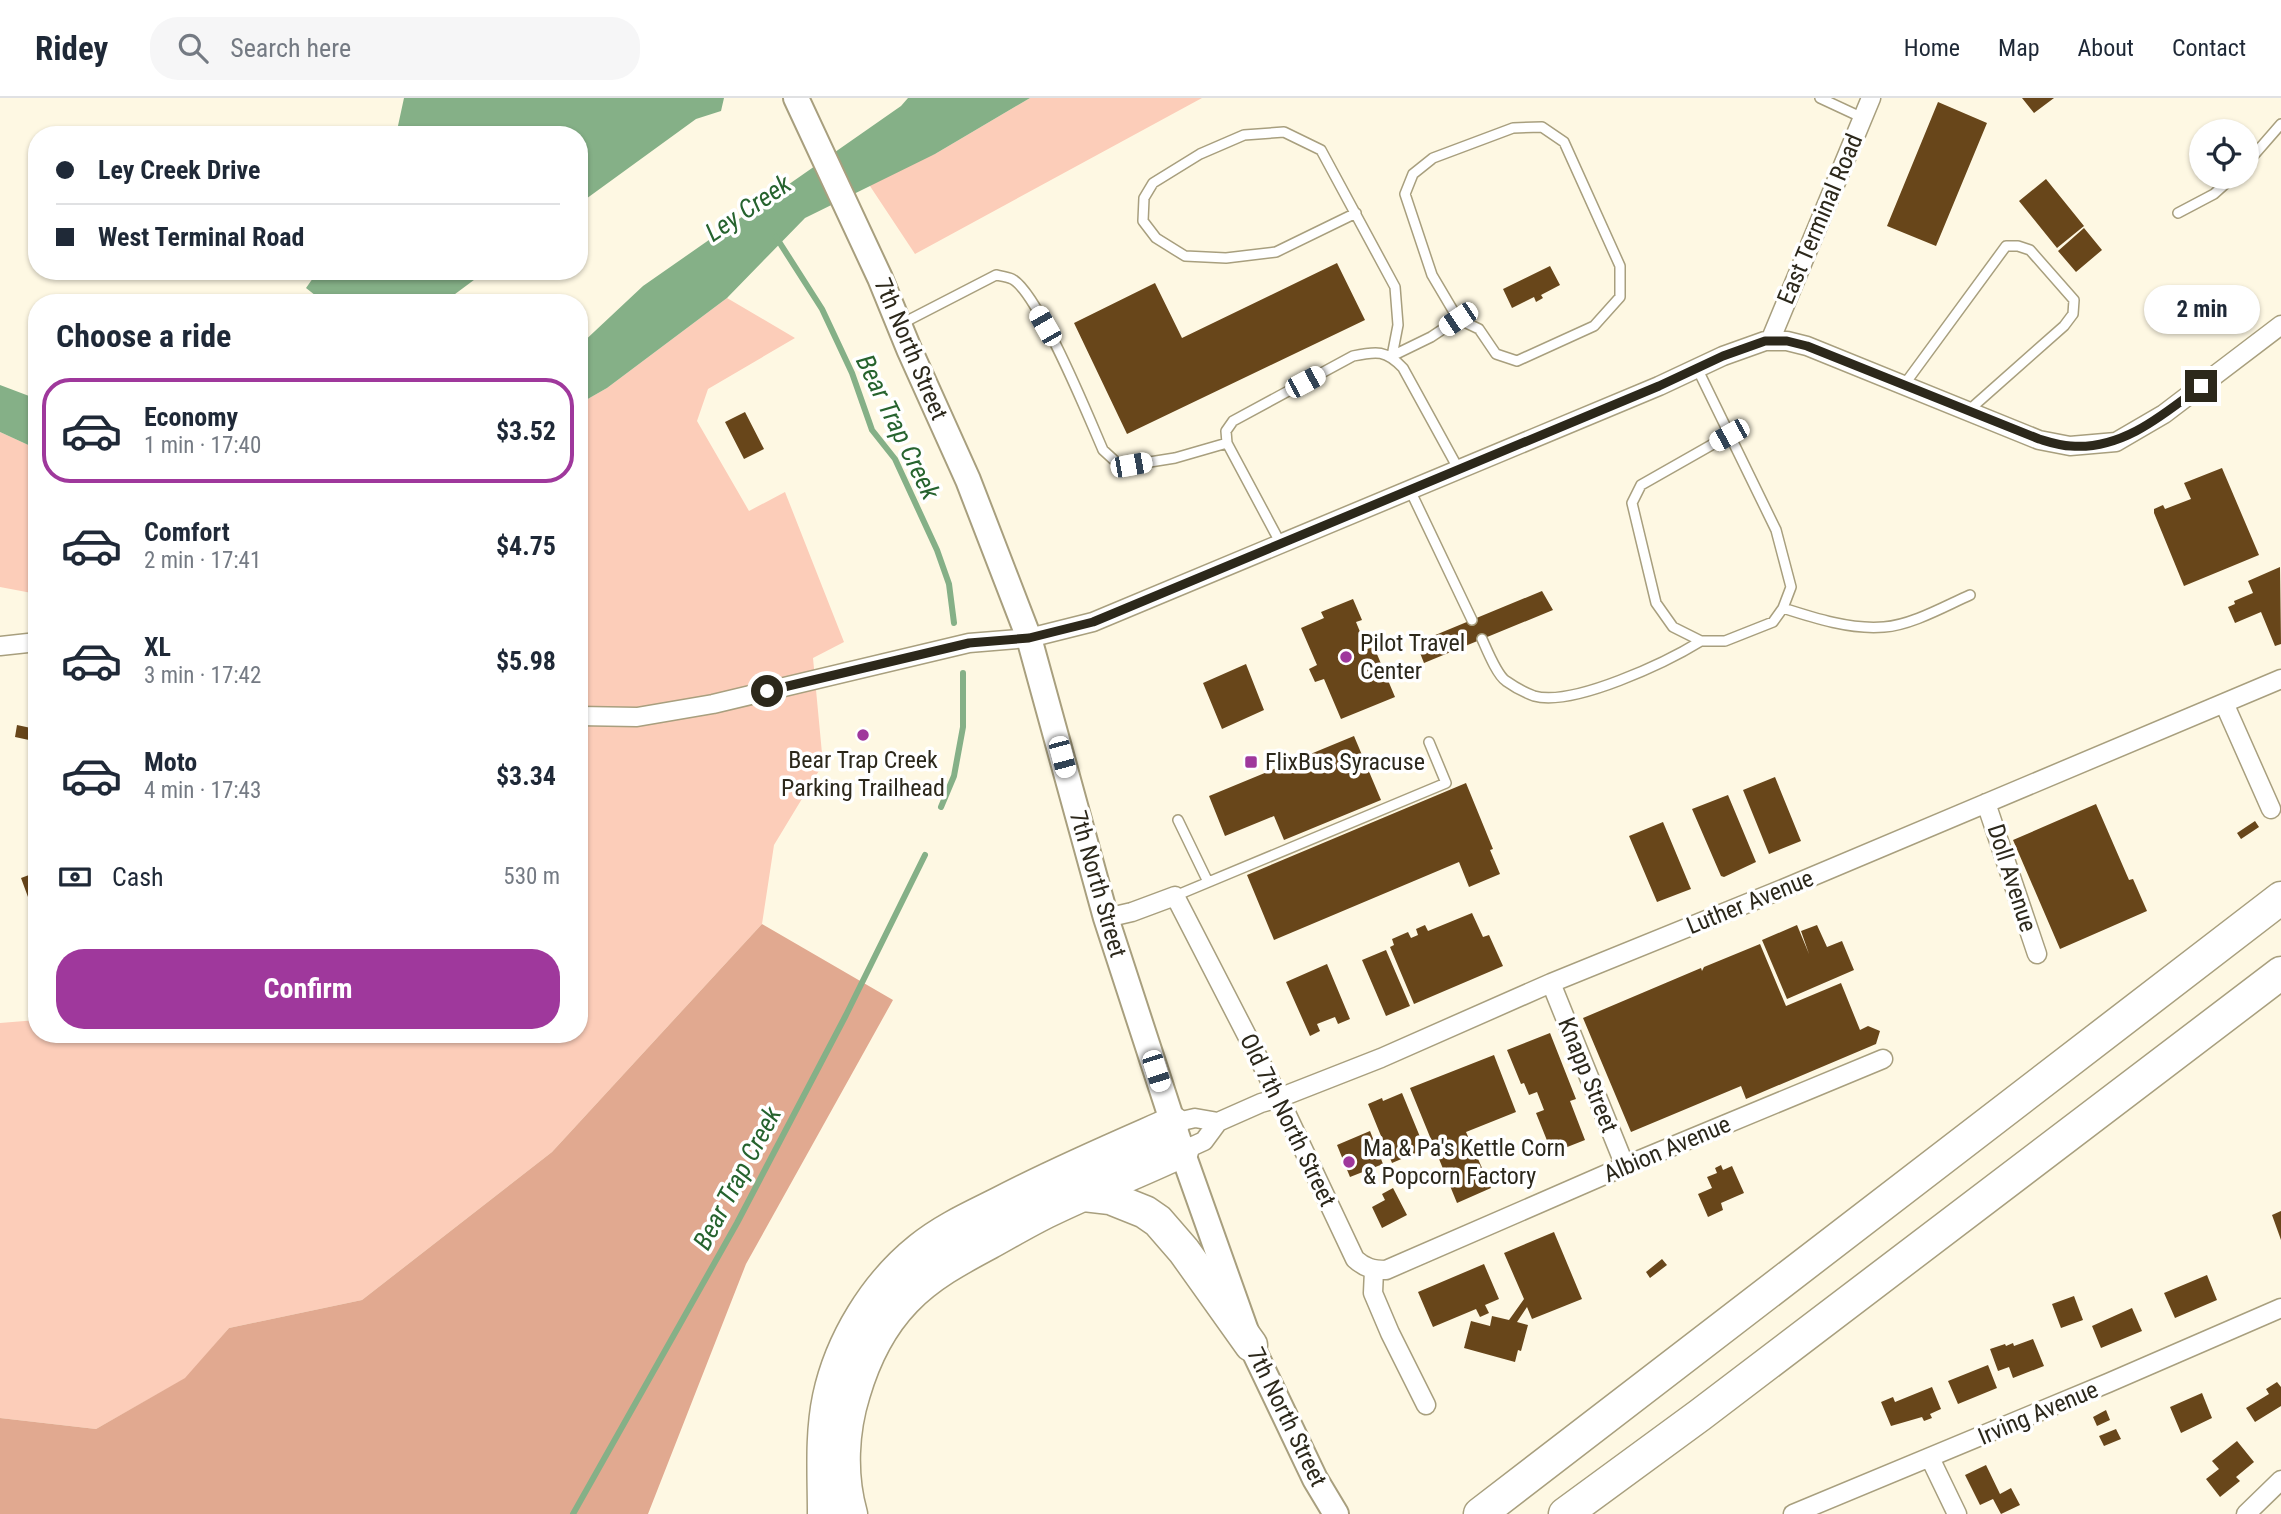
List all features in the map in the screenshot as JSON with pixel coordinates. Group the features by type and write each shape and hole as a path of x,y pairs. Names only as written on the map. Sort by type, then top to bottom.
{"highway":[{"path":"1480,1514 2281,898"},
{"path":"1565,1514 2281,973"},
{"path":"851,1514 846,1498 844,1435 847,1415 860,1371 880,1331 905,1300 944,1267 1048,1211 1132,1175 1177,1137"},
{"path":"824,1514 823,1436 829,1396 845,1349 864,1312 897,1270 920,1248 958,1224 1016,1195 1177,1137"},
{"path":"1084,1195 1110,1198 1145,1212 1158,1222 1184,1251 1251,1345"},
{"path":"1588,1514 1798,1340"}],"street":[{"name":"7th North Street","path":"796,98 847,206 968,480 1029,638 1106,919 1177,1137 1251,1345 1315,1479 1336,1514"},
{"name":"East Terminal Road","path":"1770,341 1871,98"},
{"path":"588,718 637,717 713,704 969,643 1029,638 1093,622 1459,470 1733,352 1765,341 1787,341 1807,346 2039,439 2070,446 2116,442 2164,414 2279,329"},
{"path":"0,646 28,643"},
{"name":"Luther Avenue","path":"1177,1137 1204,1141 1218,1122 1261,1103 1381,1058 1551,983 2281,679"},
{"path":"2224,703 2271,809"},
{"name":"Doll Avenue","path":"1986,803 2037,954"},
{"path":"1106,919 1175,896"},
{"name":"Old 7th North Street","path":"1175,896 1279,1098 1355,1259 1364,1267 1374,1270"},
{"name":"Knapp Street","path":"1551,983 1625,1166"},
{"name":"Albion Avenue","path":"1374,1270 1386,1270 1625,1166 1884,1059"},
{"name":"Luther Avenue","path":"1177,1137 1195,1118 1218,1122"},
{"path":"1374,1270 1373,1293 1426,1405"},
{"name":"Irving Avenue","path":"1793,1514 2281,1308"},
{"path":"1930,1458 1957,1514"},
{"path":"2246,1514 2281,1480"}],"lane":[{"path":"1820,98 1863,118"},
{"path":"2259,149 2281,124"},
{"path":"1542,127 1564,142 1620,266 1620,297 1594,326 1517,361 1496,354 1479,328 1458,319 1432,275 1405,194 1413,174 1433,158 1513,128 1542,127"},
{"path":"1356,213 1276,252 1226,258 1185,256 1156,238 1143,221 1144,198 1153,183 1200,154 1244,135 1284,132 1321,150 1356,213 1395,286 1398,325 1392,356"},
{"path":"2178,213 2220,189"},
{"path":"1904,385 2006,246 2030,250 2074,300 2073,314 2064,326 1968,411"},
{"path":"900,325 996,275 1013,279 1024,290 1055,344 1103,450 1115,461 1131,465 1175,458 1227,443"},
{"path":"1392,356 1431,337 1458,319"},
{"path":"1281,544 1227,443 1226,430 1233,421 1353,356 1375,352 1392,356 1403,368 1459,470"},
{"path":"1697,368 1776,530 1791,587 1783,608 1773,622 1725,641 1701,641 1673,627 1657,603 1632,503 1641,485 1729,435"},
{"path":"1410,490 1472,620"},
{"path":"1783,608 1814,618 1885,627 1920,617 1970,595"},
{"path":"1482,639 1503,680 1536,696 1566,696 1622,680 1672,659 1701,641"},
{"path":"1175,896 1446,783 1429,742"},
{"path":"1178,820 1208,882"}],"shaded area":[{"path":"404,98 724,98 721,111 696,119 588,197 588,126 398,126"},
{"path":"908,98 1030,98 935,154 805,218 727,298 607,388 588,399 588,338 643,286 901,106"},
{"path":"1030,98 1202,98 915,254 862,174 935,154"},
{"path":"312,280 474,280 455,294 314,294 306,288"},
{"path":"727,298 795,338 708,389 697,421 749,511 785,492 844,642 813,658 823,764 774,845 762,924 552,1152 362,1300 229,1328 186,1378 96,1429 0,1418 0,1023 28,1021 28,1043 588,1043 588,399 607,388"},
{"path":"0,385 28,396 28,445 0,432"},
{"path":"0,432 28,445 28,592 0,587"},
{"path":"762,924 893,1000 746,1264 648,1514 0,1514 0,1418 96,1429 185,1378 229,1328 362,1300 552,1152"}],"building":[{"path":"2022,98 2054,98 2034,113"},
{"path":"1938,102 1987,123 1936,246 1887,226"},
{"path":"2046,179 2084,226 2057,248 2019,201"},
{"path":"2084,228 2102,250 2076,272 2058,251"},
{"path":"1337,263 1365,320 1127,434 1074,323 1155,283 1182,338"},
{"path":"1550,266 1560,285 1541,295 1543,298 1536,302 1534,297 1512,308 1503,289"},
{"path":"745,412 764,449 744,459 725,422"},
{"path":"2222,468 2259,555 2184,586 2154,509 2163,505 2165,509 2191,499 2184,483"},
{"path":"2280,567 2281,644 2275,646 2261,612 2235,623 2228,607 2235,604 2234,601 2253,593 2248,581"},
{"path":"1542,591 1553,610 1424,663 1416,643"},
{"name":"Pilot Travel Center","path":"1353,599 1362,620 1356,622 1367,649 1374,647 1395,697 1341,719 1324,679 1315,682 1309,669 1317,665 1301,628 1324,618 1321,612"},
{"path":"1246,664 1264,710 1222,729 1203,683"},
{"path":"17,725 28,727 28,740 15,737"},
{"path":"1354,736 1381,800 1284,840 1274,816 1225,836 1209,796"},
{"path":"1775,777 1801,841 1769,854 1743,790"},
{"path":"1466,783 1493,849 1490,850 1500,874 1469,887 1459,862 1274,940 1247,875"},
{"path":"1728,795 1756,862 1724,877 1721,876 1692,809"},
{"path":"2096,804 2129,880 2133,879 2147,911 2060,949 2013,840"},
{"path":"2255,821 2259,827 2241,839 2237,833"},
{"path":"1663,822 1691,889 1657,902 1629,836"},
{"path":"28,875 28,897 21,878"},
{"path":"1472,913 1483,937 1489,935 1503,966 1414,1004 1390,947 1394,945 1392,939 1408,932 1411,938 1418,935 1416,929 1425,925 1428,931"},
{"path":"1797,925 1809,954 1801,931 1817,925 1827,947 1842,941 1854,970 1787,999 1762,940"},
{"path":"1760,944 1786,1006 1841,983 1860,1030 1868,1026 1880,1031 1876,1044 1746,1099 1741,1086 1631,1132 1583,1018 1701,968 1702,971 1704,967"},
{"path":"1386,950 1410,1006 1386,1016 1362,960"},
{"path":"1327,964 1350,1019 1338,1024 1335,1017 1317,1024 1320,1031 1310,1036 1286,982"},
{"path":"1550,1033 1576,1099 1570,1101 1585,1140 1552,1153 1536,1113 1544,1110 1537,1092 1529,1095 1524,1083 1521,1084 1507,1050"},
{"path":"1494,1055 1516,1112 1466,1132 1491,1188 1457,1203 1410,1088"},
{"path":"1402,1093 1425,1149 1392,1163 1368,1104"},
{"path":"1370,1131 1383,1164 1350,1177 1337,1145"},
{"path":"1721,1165 1723,1170 1732,1166 1744,1193 1721,1203 1723,1210 1708,1217 1698,1194 1712,1188 1707,1177 1717,1173 1715,1168"},
{"path":"1393,1188 1407,1215 1382,1228 1372,1207 1385,1200 1382,1194"},
{"path":"2281,1211 2281,1240 2272,1215"},
{"path":"1554,1232 1582,1299 1532,1319 1527,1307 1517,1322 1528,1325 1515,1362 1464,1348 1471,1321 1490,1326 1492,1316 1509,1320 1524,1299 1504,1253"},
{"path":"1662,1259 1667,1265 1650,1278 1646,1272"},
{"path":"1484,1264 1499,1299 1485,1305 1489,1313 1480,1317 1476,1309 1433,1327 1418,1292"},
{"path":"2207,1275 2217,1300 2175,1318 2164,1293"},
{"path":"2074,1296 2083,1320 2061,1328 2052,1304"},
{"path":"2132,1308 2142,1331 2101,1348 2092,1326"},
{"path":"2033,1339 2044,1366 2013,1378 2009,1367 1998,1371 1990,1349 2013,1343 2014,1346"},
{"path":"1988,1365 1997,1388 1958,1404 1948,1381"},
{"path":"2277,1382 2281,1387 2281,1406 2255,1422 2246,1408 2269,1394 2266,1389"},
{"path":"1932,1387 1941,1409 1930,1414 1932,1418 1924,1421 1922,1417 1891,1426 1881,1402 1893,1397 1895,1402"},
{"path":"2202,1393 2212,1418 2181,1433 2170,1407"},
{"path":"2106,1410 2110,1420 2097,1426 2093,1417"},
{"path":"2116,1429 2121,1439 2104,1446 2099,1436"},
{"path":"2237,1441 2254,1462 2236,1477 2240,1481 2220,1497 2206,1479 2219,1469 2212,1461"},
{"path":"1986,1465 2000,1494 2011,1488 2020,1505 2001,1514 1993,1499 1980,1505 1965,1475"}],"waterway":[{"name":"Bear Trap Creek","path":"776,237 822,309 852,373 872,430 895,459 937,550 949,584 954,623"},
{"name":"Bear Trap Creek","path":"941,807 954,776 963,727 963,673"},
{"name":"Bear Trap Creek","path":"573,1514 737,1223 846,1015 925,855"}],"place":[{"name":"Pilot Travel Center","path":"1346,657"},
{"name":"Bear Trap Creek Parking Trailhead","path":"863,735"},
{"name":"FlixBus Syracuse","path":"1251,762"},
{"name":"Ma & Pa's Kettle Corn & Popcorn Factory","path":"1349,1162"}],"route":[{"path":"767,691 969,643 1029,638 1093,622 1659,386 1723,356 1765,341 1787,341 1807,346 2039,439 2070,446 2116,442 2164,414 2201,386"}],"water label":[{"name":"Ley Creek","path":"748,208"}]}
